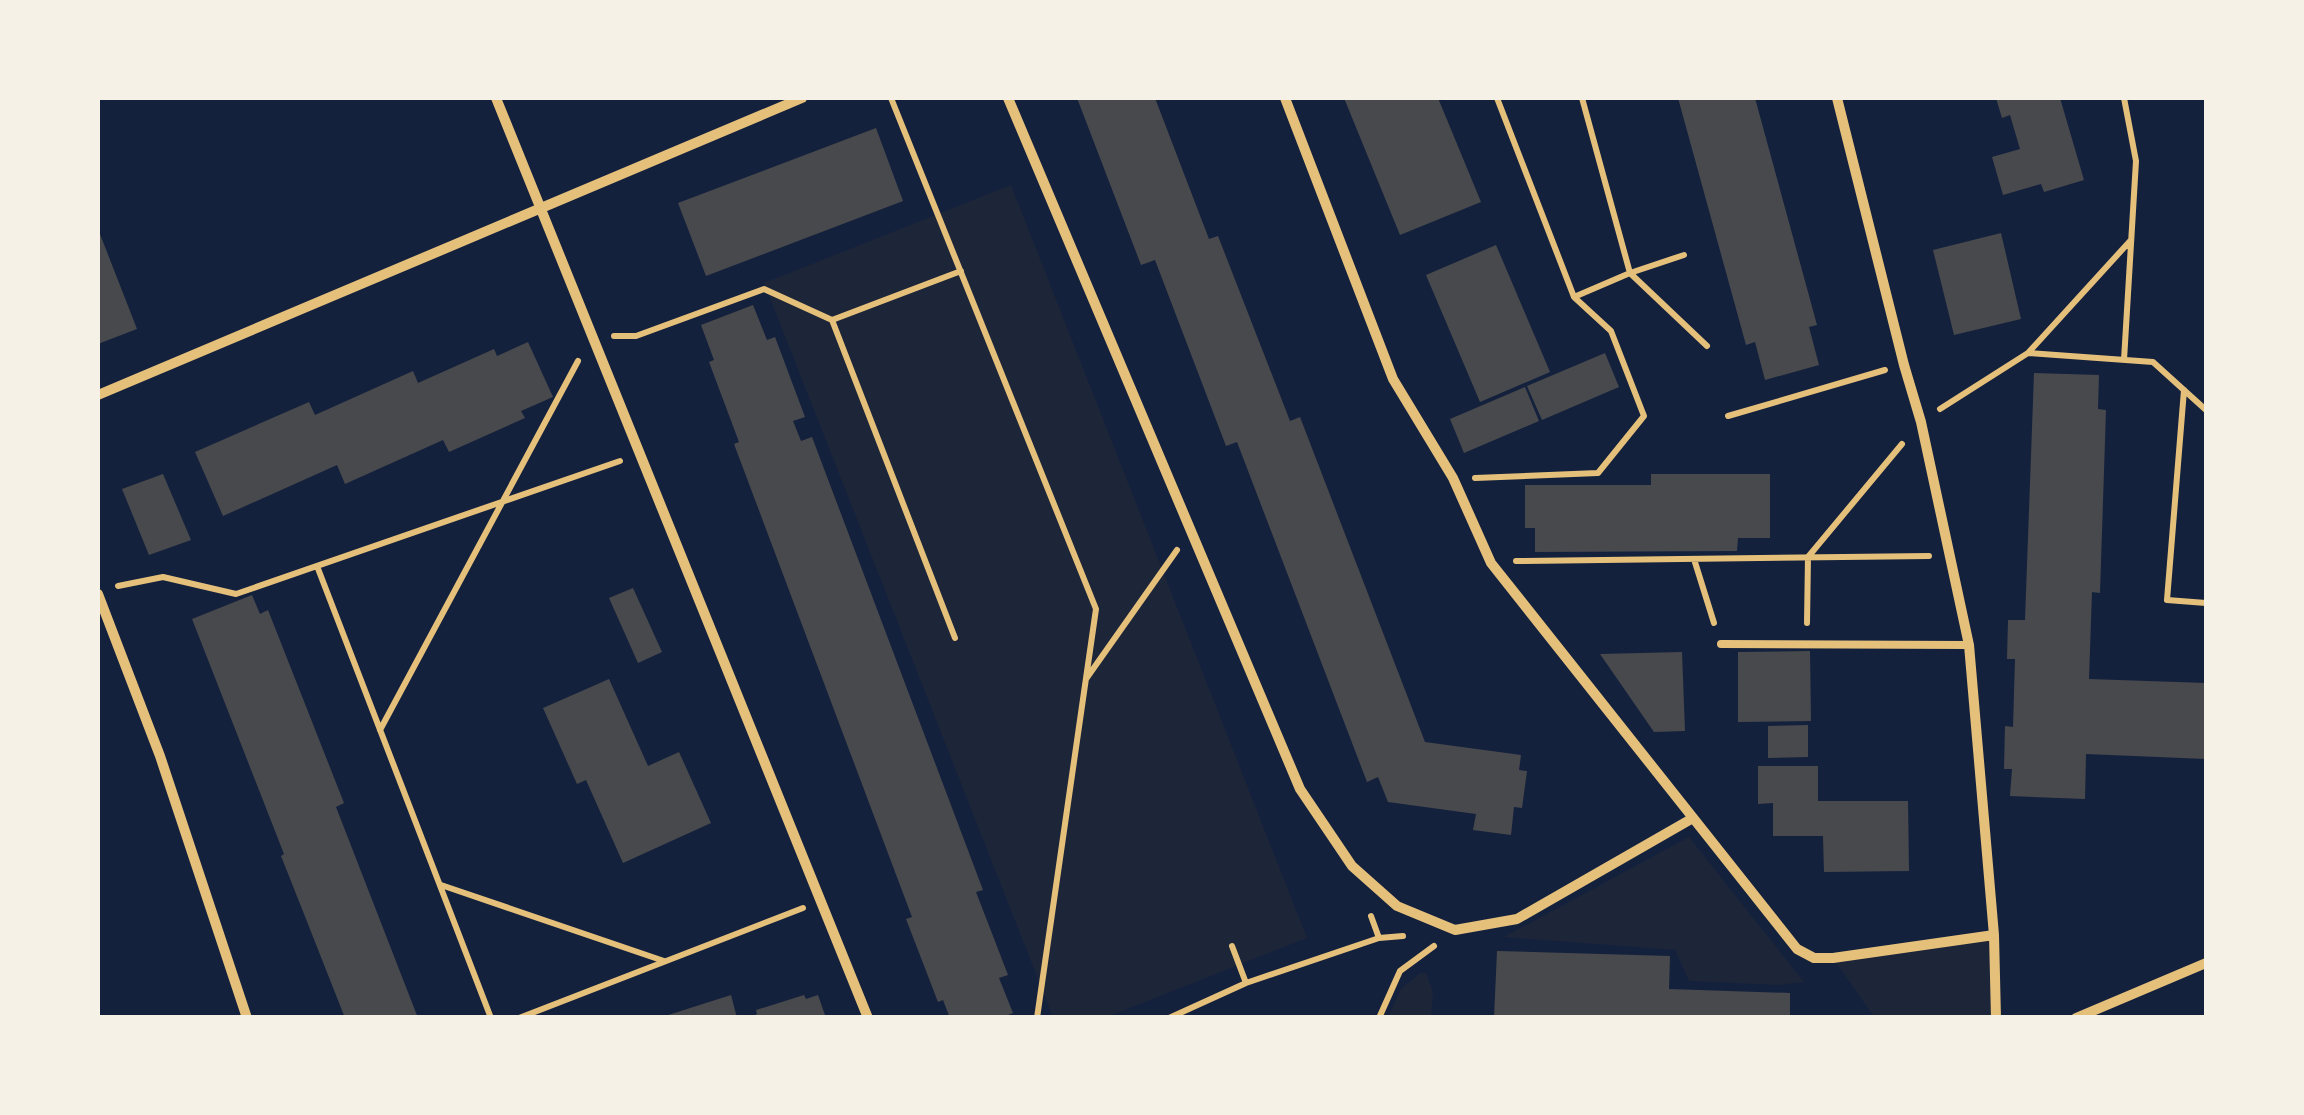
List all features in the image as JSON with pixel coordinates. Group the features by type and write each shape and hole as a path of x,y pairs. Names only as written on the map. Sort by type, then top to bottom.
{"street":[{"path":"496,98 868,1018"},
{"path":"98,395 802,98"},
{"path":"1008,98 1300,789 1352,866 1398,906 1455,930 1517,920 1694,818"},
{"path":"1285,98 1393,379 1453,478 1491,562 1797,949 1814,958 1833,958 1994,935"},
{"path":"1838,98 1921,422 1969,644 1994,935 1996,1018"},
{"path":"98,594 160,756 247,1018"},
{"path":"2076,1018 2206,963"}],"lane":[{"path":"1720,644 1969,644"}],"path":[{"path":"891,98 1096,609 1038,1018"},
{"path":"1453,478 1598,473 1644,416 1611,330 1574,297 1498,98"},
{"path":"1582,98 1630,272 1707,346"},
{"path":"2124,98 2136,161 2124,360"},
{"path":"1807,644 1808,557 1921,422 2028,353 2131,240"},
{"path":"1574,297 1630,272 1684,255"},
{"path":"832,320 960,271"},
{"path":"380,730 592,335 636,336 764,289 832,320 955,638"},
{"path":"2028,353 2152,362 2206,410"},
{"path":"1728,416 1904,365"},
{"path":"2184,390 2168,600 2206,602"},
{"path":"114,587 164,577 236,594 640,454"},
{"path":"1086,680 1190,530"},
{"path":"1512,561 1950,555"},
{"path":"1694,559 1720,644"},
{"path":"316,566 491,1018"},
{"path":"440,885 664,962"},
{"path":"520,1018 821,901"},
{"path":"1169,1018 1246,983 1379,938 1455,930"},
{"path":"1379,1018 1400,970 1455,930"},
{"path":"1232,946 1246,983"}],"shaded area":[{"path":"1011,185 1307,938 1107,1017 1053,1017 764,283"},
{"path":"1689,837 1804,982 1778,985 1689,981 1675,950 1504,937"},
{"path":"1991,935 1995,1017 1879,1017 1872,1014 1833,958"},
{"path":"1420,973 1426,973 1433,992 1431,1017 1388,1017 1401,989"}],"building":[{"path":"1077,98 1155,98 1209,239 1218,236 1290,421 1300,417 1425,742 1521,755 1519,770 1527,771 1522,808 1514,807 1511,835 1473,830 1476,814 1388,802 1378,777 1367,782 1237,442 1226,446 1155,260 1141,265"},
{"path":"1344,98 1438,98 1481,202 1400,235"},
{"path":"1678,98 1755,98 1817,325 1809,327 1819,365 1765,380 1755,342 1746,345"},
{"path":"1996,98 2060,98 2084,180 2044,192 2041,184 2003,195 1992,157 2020,149 2010,115 2002,118"},
{"path":"876,128 903,201 706,276 678,203"},
{"path":"98,229 137,329 98,344"},
{"path":"2001,233 2021,319 1954,335 1933,250"},
{"path":"1496,245 1550,372 1480,402 1426,275"},
{"path":"753,305 767,340 775,337 805,417 793,421 801,441 812,437 983,890 976,892 1008,975 999,978 1013,1013 1001,1018 950,1018 943,1000 938,1002 906,919 912,917 734,444 739,442 709,362 714,360 701,325"},
{"path":"528,342 553,397 521,411 525,418 449,452 443,440 345,484 337,465 223,516 195,452 309,402 315,415 413,371 418,383 494,349 497,356"},
{"path":"1605,353 1619,387 1542,420 1527,386"},
{"path":"2034,373 2099,375 2098,409 2106,410 2100,593 2092,592 2089,679 2206,683 2206,759 2086,754 2085,799 2010,796 2012,769 2004,769 2005,726 2013,727 2015,659 2007,659 2008,620 2025,620"},
{"path":"1525,387 1539,421 1464,453 1450,419"},
{"path":"163,474 191,540 149,555 122,489"},
{"path":"1651,474 1770,474 1770,538 1738,538 1737,551 1535,552 1535,528 1525,528 1525,485 1651,485"},
{"path":"633,588 662,652 638,663 609,598"},
{"path":"252,595 260,614 268,610 344,803 336,807 418,1018 345,1018 281,856 284,854 192,619"},
{"path":"1810,651 1811,721 1738,722 1738,652"},
{"path":"1682,652 1685,731 1654,732 1600,654"},
{"path":"609,679 648,766 679,752 711,823 623,863 586,780 577,784 543,708"},
{"path":"1808,725 1808,757 1768,758 1768,726"},
{"path":"1758,766 1818,766 1818,801 1908,801 1909,871 1824,872 1823,836 1773,836 1773,803 1758,804"},
{"path":"1497,951 1670,956 1669,989 1790,993 1790,1018 1494,1018"},
{"path":"731,995 737,1018 662,1018 662,1017"},
{"path":"804,995 806,999 818,995 826,1018 750,1018 757,1014 756,1010"}]}
